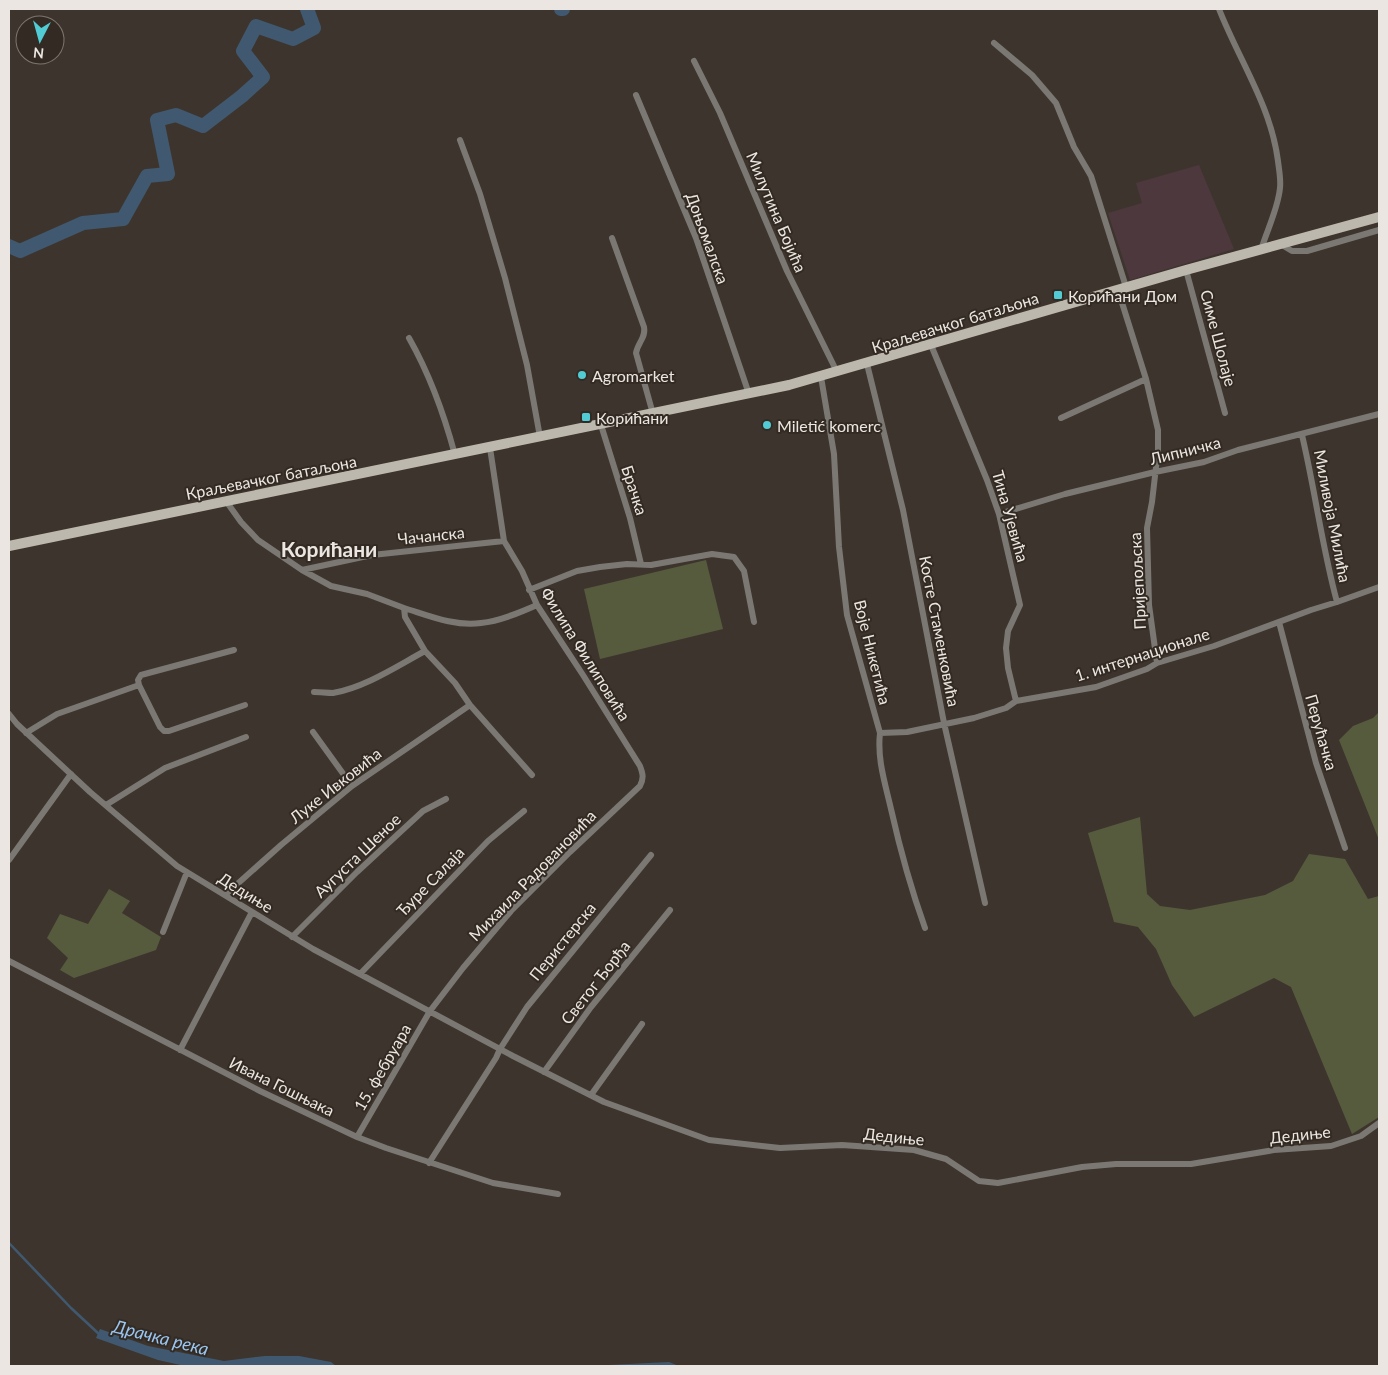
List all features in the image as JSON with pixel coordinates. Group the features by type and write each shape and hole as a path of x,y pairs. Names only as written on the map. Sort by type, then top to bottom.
{"main road":[{"name":"Краљевачког батаљона","path":"9,546 601,425 821,377 1186,270 1379,217"}],"street":[{"path":"1219,9 1233,43 1260,97 1275,138 1280,187 1274,213 1260,251"},
{"name":"Пријепољска","path":"994,43 1032,75 1056,103 1074,147 1092,176 1146,379 1158,430 1155,472 1147,528 1149,605 1157,663"},
{"name":"Милутина Бојића","path":"694,61 720,113 786,270 837,372"},
{"name":"Доњомалска","path":"636,94 696,238 748,394"},
{"path":"460,140 480,194 505,278 527,364 540,437"},
{"path":"1282,245 1292,252 1307,251 1379,230"},
{"path":"612,238 644,327 644,338 638,345 636,353 653,414"},
{"name":"Симе Шолаје","path":"1186,270 1225,413"},
{"path":"409,338 421,360 444,415 455,455"},
{"name":"Тина Ујевића","path":"931,345 987,480 999,514 1020,605 1008,631 1006,648 1008,668 1016,701"},
{"name":"Косте Стаменковића","path":"867,364 903,510 944,723 985,903"},
{"name":"Воје Никетића","path":"821,377 834,454 839,547 847,615 880,733 878,750 881,766 910,886 925,928"},
{"path":"1061,418 1146,379"},
{"name":"Липничка","path":"999,514 1065,494 1204,462 1238,450 1379,414"},
{"name":"Брачка","path":"601,425 630,518 641,564"},
{"name":"Миливоја Милића","path":"1302,435 1309,463 1327,566 1337,602"},
{"name":"Филипа Филиповића","path":"490,448 504,541 522,571 537,605 560,638 640,766 644,774 640,786"},
{"path":"226,501 241,522 258,540 302,570 331,586 367,594 436,618 461,623 480,624 511,616 537,605"},
{"name":"Чачанска","path":"302,570 372,555 504,541"},
{"path":"529,590 577,571 600,567 651,565 712,554 734,557 744,571 754,622"},
{"name":"1. интернационале","path":"880,733 907,732 974,718 1006,708 1016,701 1096,687 1147,669 1157,663 1214,646 1379,587"},
{"path":"404,608 405,617 425,651 455,683 470,705 532,775"},
{"name":"Перућачка","path":"1279,622 1316,763 1345,848"},
{"path":"234,650 141,675 138,680 160,727 164,731 169,731 245,705"},
{"path":"314,692 332,693 352,688 425,651"},
{"path":"26,733 57,714 139,685"},
{"name":"Луке Ивковића","path":"225,895 352,786 470,705"},
{"name":"Дедиње","path":"9,714 26,733 71,774 187,872 292,937 591,1096 710,1140 780,1148 842,1145 914,1150 946,1159 979,1181 992,1183 1082,1167 1116,1164 1191,1164 1274,1150 1331,1146 1361,1136 1379,1123"},
{"path":"313,732 352,786"},
{"path":"106,805 164,768 246,737"},
{"path":"9,860 71,774"},
{"name":"Михаила Радовановића","path":"430,1012 463,968 511,911 640,786"},
{"name":"Аугуста Шеное","path":"292,937 357,872 423,811 446,799"},
{"name":"Ђуре Салаја","path":"360,974 488,841 524,811"},
{"name":"Перистерска","path":"500,1049 527,1007 651,855"},
{"path":"163,932 187,872"},
{"name":"Светог Ђорђа","path":"544,1072 591,1007 670,910"},
{"path":"180,1050 252,912"},
{"name":"Ивана Гошњака","path":"9,961 260,1091 357,1137 493,1184 558,1194"},
{"name":"15. фебруара","path":"357,1137 430,1012"},
{"path":"591,1096 642,1024"},
{"path":"429,1163 500,1049"}],"shaded area":[{"path":"1199,165 1234,249 1130,280 1108,213 1142,203 1136,183"}],"green space":[{"path":"706,560 723,629 600,659 584,589"},
{"path":"1379,712 1379,840 1339,740 1353,726 1373,718"},
{"path":"1140,817 1147,894 1160,906 1190,910 1265,895 1293,881 1309,854 1345,859 1368,899 1379,896 1379,1117 1352,1134 1291,987 1274,978 1194,1017 1172,985 1156,949 1138,927 1114,922 1088,833"},
{"path":"109,889 130,901 122,913 161,937 156,950 74,978 60,970 68,958 47,938 60,914 88,924"}],"water":[{"path":"100,1329 148,1346 224,1361 265,1356 299,1356 331,1362 336,1366 185,1366 158,1360 96,1338"},
{"path":"669,1362 679,1366 606,1366 608,1365"}],"waterway":[{"path":"9,246 20,251 83,223 123,219 147,176 168,174 157,120 176,115 203,126 263,77 243,51 256,26 293,39 314,28 307,9"},
{"name":"Драчка река","path":"9,1243 71,1308 99,1334"}],"place":[{"name":"Корићани Дом","path":"1058,295"},
{"name":"Agromarket","path":"582,375"},
{"name":"Корићани","path":"586,417"},
{"name":"Miletić komerc","path":"767,425"}],"district":[{"name":"Корићани","path":"329,548"}]}
